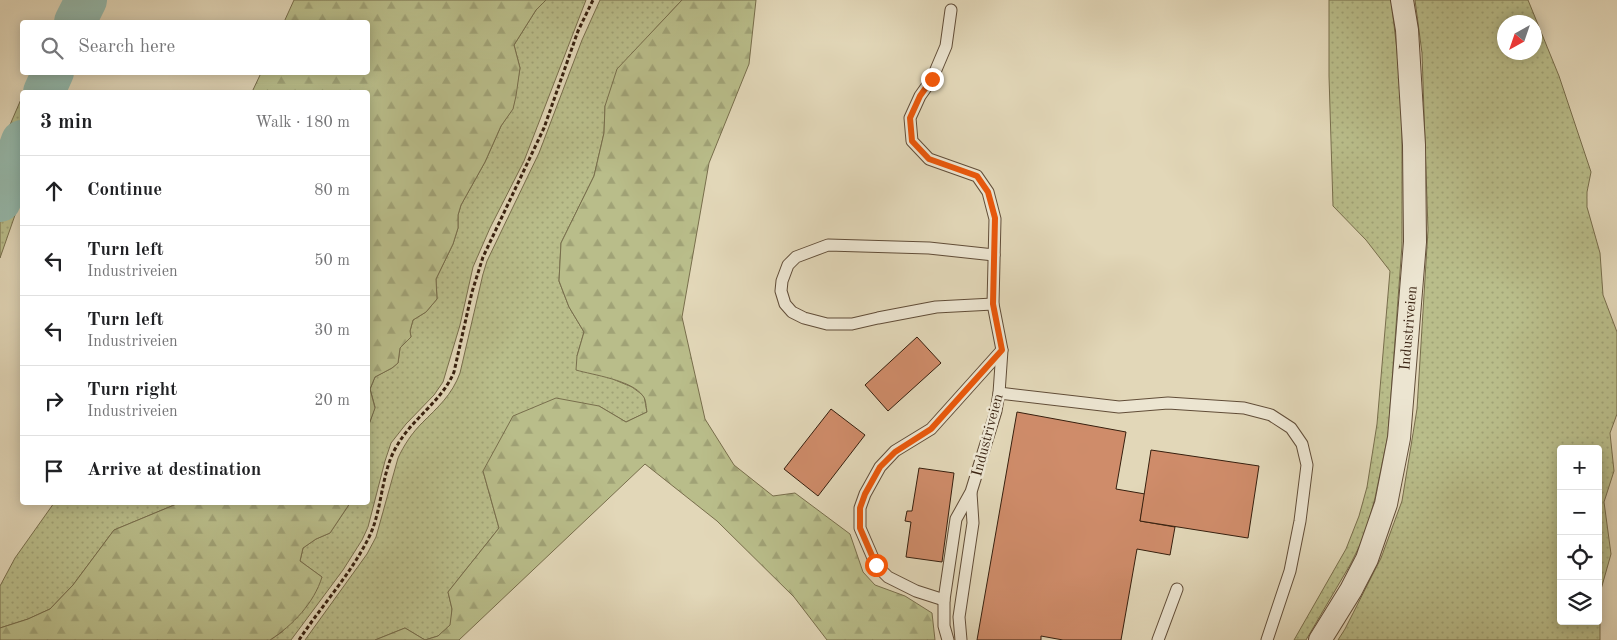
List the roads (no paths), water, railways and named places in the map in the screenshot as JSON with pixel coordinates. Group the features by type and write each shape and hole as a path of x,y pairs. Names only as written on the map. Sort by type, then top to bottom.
{"street":[{"name":"Industriveien","path":"1320,640 1351,590 1366,560 1386,504 1400,438 1415,242 1414,145 1407,30 1402,0"}],"lane":[{"name":"Industriveien","path":"948,640 944,626 944,600 956,519 971,492 996,411 1002,350 993,304 995,218 988,192 977,176 929,159 912,141 910,118 920,96 932,79 946,46 951,10"},
{"path":"993,304 936,307 852,324 826,324 804,318 792,312 785,304 782,281 788,265 796,257 828,245 929,248 994,255"},
{"path":"944,600 916,591 888,577 876,565 860,528 860,508 865,494 880,467 895,452 931,429 1002,350"},
{"path":"999,392 1119,407 1168,403 1244,408 1271,415 1291,428 1302,444 1306,475 1300,521 1290,571 1267,640"},
{"path":"961,640 959,617 973,523 971,492"},
{"path":"1158,640 1176,590"}],"waterway":[{"path":"76,20 86,0"},
{"path":"45,90 52,75"},
{"path":"0,201 20,146"}]}
